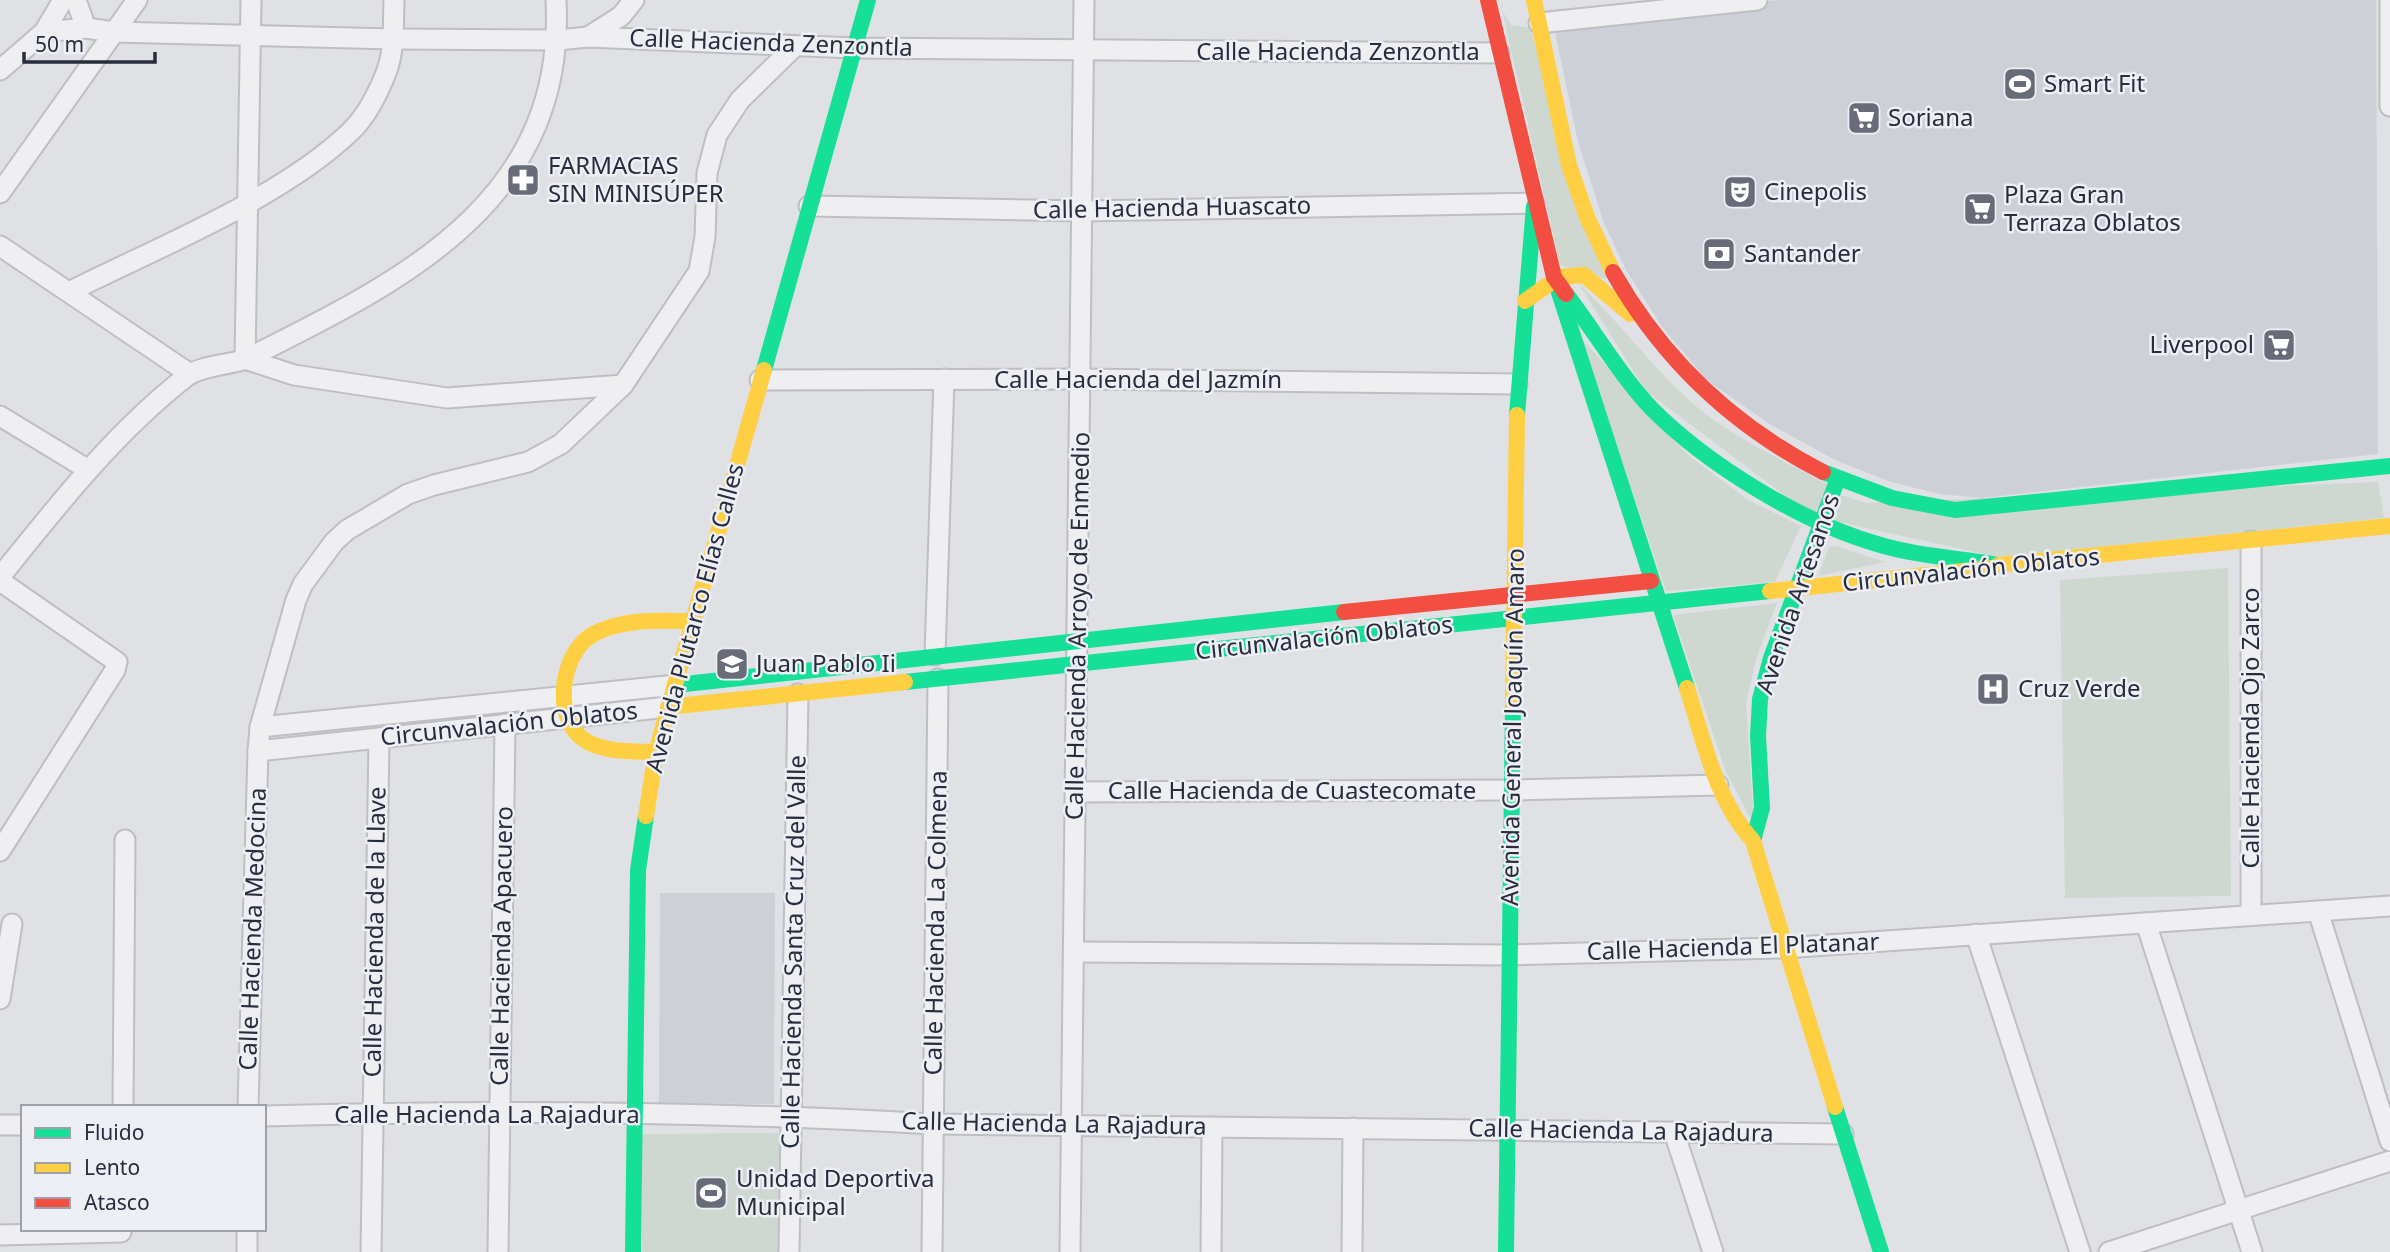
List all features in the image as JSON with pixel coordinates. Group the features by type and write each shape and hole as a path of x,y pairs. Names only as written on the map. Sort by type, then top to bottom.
{"street":[{"path":"0,70 44,32 63,0"},
{"path":"76,0 86,28"},
{"path":"0,193 137,0"},
{"path":"245,359 251,0"},
{"path":"69,292 247,202 306,167 352,130 384,77 393,39 394,0"},
{"path":"0,851 115,670 117,662 0,579 87,469 190,374 245,359 344,310 402,275 460,232 511,173 529,140 552,73 558,40 556,0"},
{"path":"588,37 621,16 634,0"},
{"name":"Avenida Plutarco Elías Calles","path":"633,1252 638,870 656,752 868,0"},
{"name":"Calle Hacienda Arroyo de Enmedio","path":"1070,1252 1076,952 1075,792 1084,0"},
{"path":"1488,0 1534,203 1554,277 1718,785 1734,820 1753,841 1784,948 1881,1252"},
{"name":"Avenida Artesanos","path":"1534,0 1566,149 1587,216 1619,282 1659,340 1710,400 1771,446 1837,481 1771,657 1760,699 1758,736 1762,808 1753,841"},
{"path":"1509,8 1539,23 1757,0"},
{"path":"2390,0 2390,106"},
{"name":"Calle Hacienda Zenzontla","path":"44,32 86,28 114,32 393,39 558,40 588,37 854,48 1499,52"},
{"name":"Calle Hacienda Medocina","path":"248,1105 260,727 296,600 314,568 341,536 385,505 434,485 528,463 561,444 623,385 699,271 705,237 707,173 717,135 740,100 795,46"},
{"name":"Calle Hacienda Huascato","path":"809,206 1082,211 1534,203"},
{"name":"Avenida General Joaquín Amaro","path":"1506,1252 1517,384 1534,203"},
{"path":"0,246 190,374"},
{"path":"1525,301 1554,277 1584,275 1659,340"},
{"path":"1554,277 1650,407 1669,425 1774,501 1821,524 1879,545 2007,566"},
{"path":"245,359 294,375 447,398 623,385"},
{"path":"935,655 944,379"},
{"name":"Calle Hacienda del Jazmín","path":"760,380 1081,379 1517,384"},
{"path":"0,416 87,469"},
{"path":"1837,481 1916,506 1955,510 2390,466"},
{"name":"Circunvalación Oblatos","path":"258,751 2390,526"},
{"name":"Calle Hacienda Ojo Zarco","path":"2251,541 2251,915"},
{"name":"Circunvalación Oblatos","path":"260,727 563,694 676,685 1515,593 1651,581"},
{"path":"656,752 604,749 586,742 572,730 566,717 563,694 570,663 579,646 595,633 623,624 692,621"},
{"name":"Calle Hacienda La Colmena","path":"932,1252 939,679"},
{"name":"Calle Hacienda Santa Cruz del Valle","path":"789,1252 798,694"},
{"name":"Calle Hacienda Apacuero","path":"498,1252 505,724"},
{"name":"Calle Hacienda de la Llave","path":"371,1252 379,738"},
{"name":"Calle Hacienda de Cuastecomate","path":"1075,792 1513,790 1718,785"},
{"path":"123,1105 124,840"},
{"name":"Calle Hacienda El Platanar","path":"1076,952 1508,955 1784,948 2390,906"},
{"path":"2318,911 2390,1141"},
{"path":"2146,923 2252,1252"},
{"path":"0,999 12,924"},
{"path":"1976,934 2080,1252"},
{"name":"Calle Hacienda La Rajadura","path":"266,1116 372,1113 791,1115 933,1124 1843,1134"},
{"path":"0,1125 21,1125"},
{"path":"1211,1252 1212,1127"},
{"path":"1352,1252 1353,1128"},
{"path":"1674,1132 1713,1252"},
{"path":"2109,1252 2390,1161"},
{"path":"0,1235 97,1231"},
{"path":"121,1231 121,1252"},
{"path":"247,1231 247,1252"}],"shaded area":[{"name":"Plaza Gran Terraza Oblatos","path":"1778,0 2376,0 2378,454 1982,498 1939,494 1888,481 1835,460 1768,423 1707,380 1662,327 1626,270 1604,223 1578,142 1554,27 1563,22"},
{"path":"1502,10 1511,25 1530,28 1606,279 1560,265"},
{"path":"1578,283 1696,406 1743,439 1829,485 1818,513 1795,503 1646,391"},
{"path":"1579,336 1688,455 1748,500 1801,526 1775,582 1666,591"},
{"path":"2378,482 2384,518 1998,557 1834,521 1841,495 1866,503"},
{"path":"1836,546 1885,562 1818,576 1829,547"},
{"path":"2228,568 2231,896 2065,898 2060,580"},
{"path":"1777,603 1756,659 1746,704 1754,825 1726,772 1673,615"},
{"path":"660,893 775,893 774,1104 659,1103"},
{"name":"Unidad Deportiva Municipal","path":"780,1133 779,1252 642,1252 642,1134"}],"traffic: fast":[{"path":"764,370 868,0"},
{"path":"1517,415 1534,206"},
{"path":"1555,280 1687,688"},
{"path":"1566,294 1641,397 1675,430 1728,471 1787,506 1848,534 1892,548 1998,565"},
{"path":"1823,472 1892,498 1955,510 2390,466"},
{"path":"1753,841 1762,808 1758,736 1760,699 1771,658 1837,481"},
{"path":"905,682 1770,591"},
{"path":"676,685 1344,612"},
{"path":"1506,1252 1513,704"},
{"path":"633,1252 638,870 646,816"},
{"path":"1835,1107 1881,1252"}],"traffic: slow":[{"path":"1534,0 1569,165 1587,217 1613,272"},
{"path":"1525,301 1559,277 1584,275 1630,314"},
{"path":"646,816 656,752 764,370"},
{"path":"1513,704 1517,415"},
{"path":"1998,565 2390,526"},
{"path":"1770,591 1992,568"},
{"path":"656,752 609,749 583,739 573,729 567,716 564,701 567,670 581,644 604,630 628,623 692,621"},
{"path":"668,707 905,682"},
{"path":"1687,688 1720,788 1740,825 1753,841 1835,1107"}],"traffic: jam":[{"path":"1488,0 1554,277 1566,294"},
{"path":"1613,272 1654,334 1703,388 1759,434 1823,472"},
{"path":"1344,612 1651,581"}],"place":[{"name":"Smart Fit","path":"2020,84"},
{"name":"Soriana","path":"1864,118"},
{"name":"FARMACIAS SIN MINISÚPER","path":"523,180"},
{"name":"Cinepolis","path":"1740,192"},
{"name":"Plaza Gran Terraza Oblatos","path":"1980,209"},
{"name":"Santander","path":"1719,254"},
{"name":"Liverpool","path":"2279,345"},
{"name":"Juan Pablo Ii","path":"732,664"},
{"name":"Cruz Verde","path":"1993,689"},
{"name":"Unidad Deportiva Municipal","path":"711,1193"}]}
